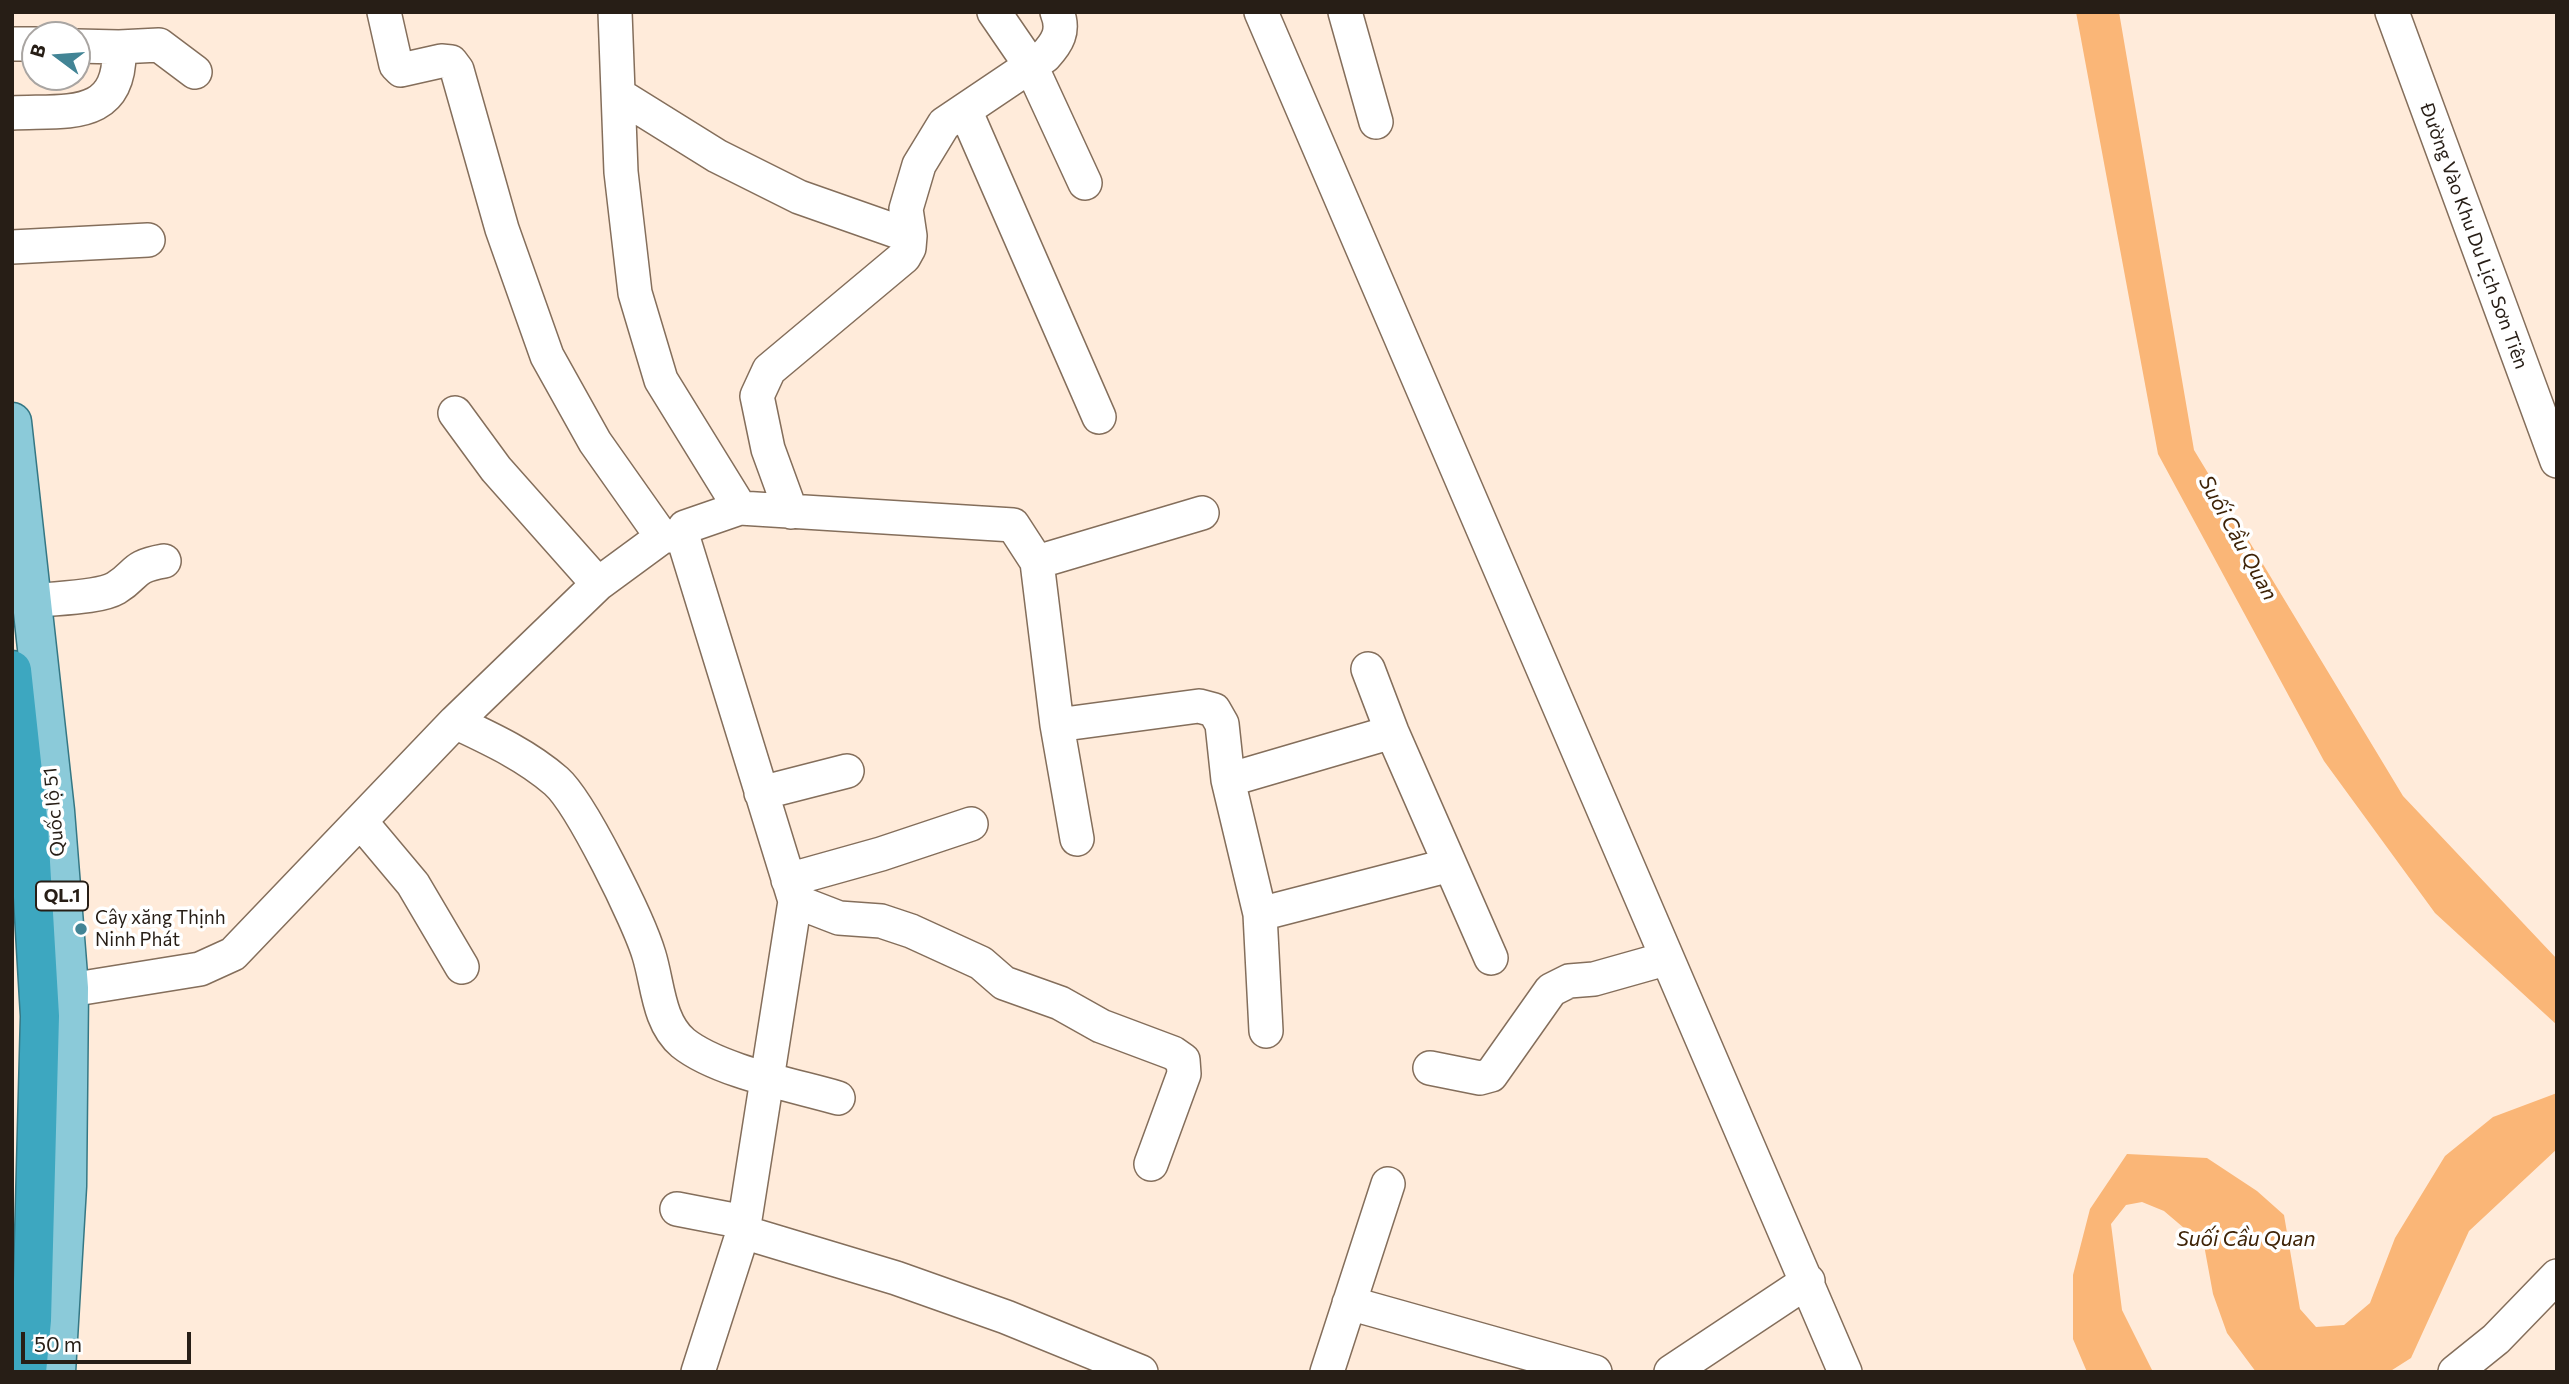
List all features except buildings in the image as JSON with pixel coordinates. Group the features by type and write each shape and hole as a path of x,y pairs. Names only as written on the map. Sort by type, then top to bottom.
{"highway":[{"name":"Quốc lộ 51","path":"12,670 29,828 54,991 27,1372"}],"main road":[{"name":"Quốc lộ 51","path":"12,422 33,601 67,1186 56,1372"}],"street":[{"path":"384,12 396,65 401,70 441,61 451,62 457,69 502,229 547,356 595,442 672,536 792,891 744,1227 698,1372"},
{"path":"615,12 621,172 635,293 661,380 740,508"},
{"path":"994,12 1031,66 1085,183"},
{"path":"791,512 768,449 757,396 769,370 904,257 909,248 910,236 906,209 919,165 944,124 1031,66 1058,41 1061,21 1057,12"},
{"path":"1261,12 1665,959 1846,1372"},
{"path":"1345,12 1376,122"},
{"name":"Đường Vào Khu Du Lịch Sơn Tiên","path":"2392,12 2557,461"},
{"path":"91,46 159,45 195,72"},
{"path":"12,113 80,109 101,103 110,93 118,69 119,47"},
{"path":"620,95 717,156 799,197 910,236"},
{"path":"965,110 1099,417"},
{"path":"12,247 148,240"},
{"path":"454,413 496,469 598,584"},
{"path":"54,991 200,969 233,954 455,722 598,584 691,523 740,508 1013,525 1037,562 1057,725 1077,839"},
{"path":"1037,562 1202,513"},
{"path":"33,601 106,592 117,587 142,565 164,561"},
{"path":"1368,669 1392,732 1491,958"},
{"path":"1057,725 1199,706 1214,710 1222,724 1228,780 1260,914 1266,1031"},
{"path":"455,722 516,751 559,784 585,822 644,937 667,1025 682,1042 715,1063 838,1098"},
{"path":"1228,780 1392,732"},
{"path":"761,793 847,771"},
{"path":"361,822 413,884 462,967"},
{"path":"792,891 881,854 971,824"},
{"path":"1260,914 1450,865"},
{"path":"792,891 839,918 881,921 911,931 981,963 1004,983 1060,1003 1101,1026 1173,1053 1186,1065 1151,1164"},
{"path":"1430,1068 1480,1078 1491,1075 1551,990 1569,981 1594,979 1665,959"},
{"path":"1327,1372 1388,1184"},
{"path":"677,1209 744,1227 908,1282 1006,1317 1141,1372"},
{"path":"2455,1372 2496,1339 2557,1276"},
{"path":"1671,1372 1808,1281"},
{"path":"1349,1303 1494,1358 1595,1372"}],"water":[{"name":"Suối Cầu Quan","path":"2076,12 2119,12 2194,450 2403,796 2557,959 2557,1025 2435,913 2324,761 2158,454"},
{"name":"Suối Cầu Quan","path":"2557,1093 2557,1149 2469,1231 2411,1358 2389,1372 2256,1372 2227,1333 2213,1294 2204,1245 2164,1211 2142,1202 2126,1205 2111,1224 2122,1310 2153,1372 2087,1372 2073,1339 2073,1275 2090,1209 2127,1154 2207,1158 2257,1191 2284,1215 2300,1309 2316,1327 2344,1325 2370,1303 2395,1238 2445,1156 2493,1117"}],"place":[{"name":"Cây xăng Thịnh Ninh Phát","path":"81,929"}]}
